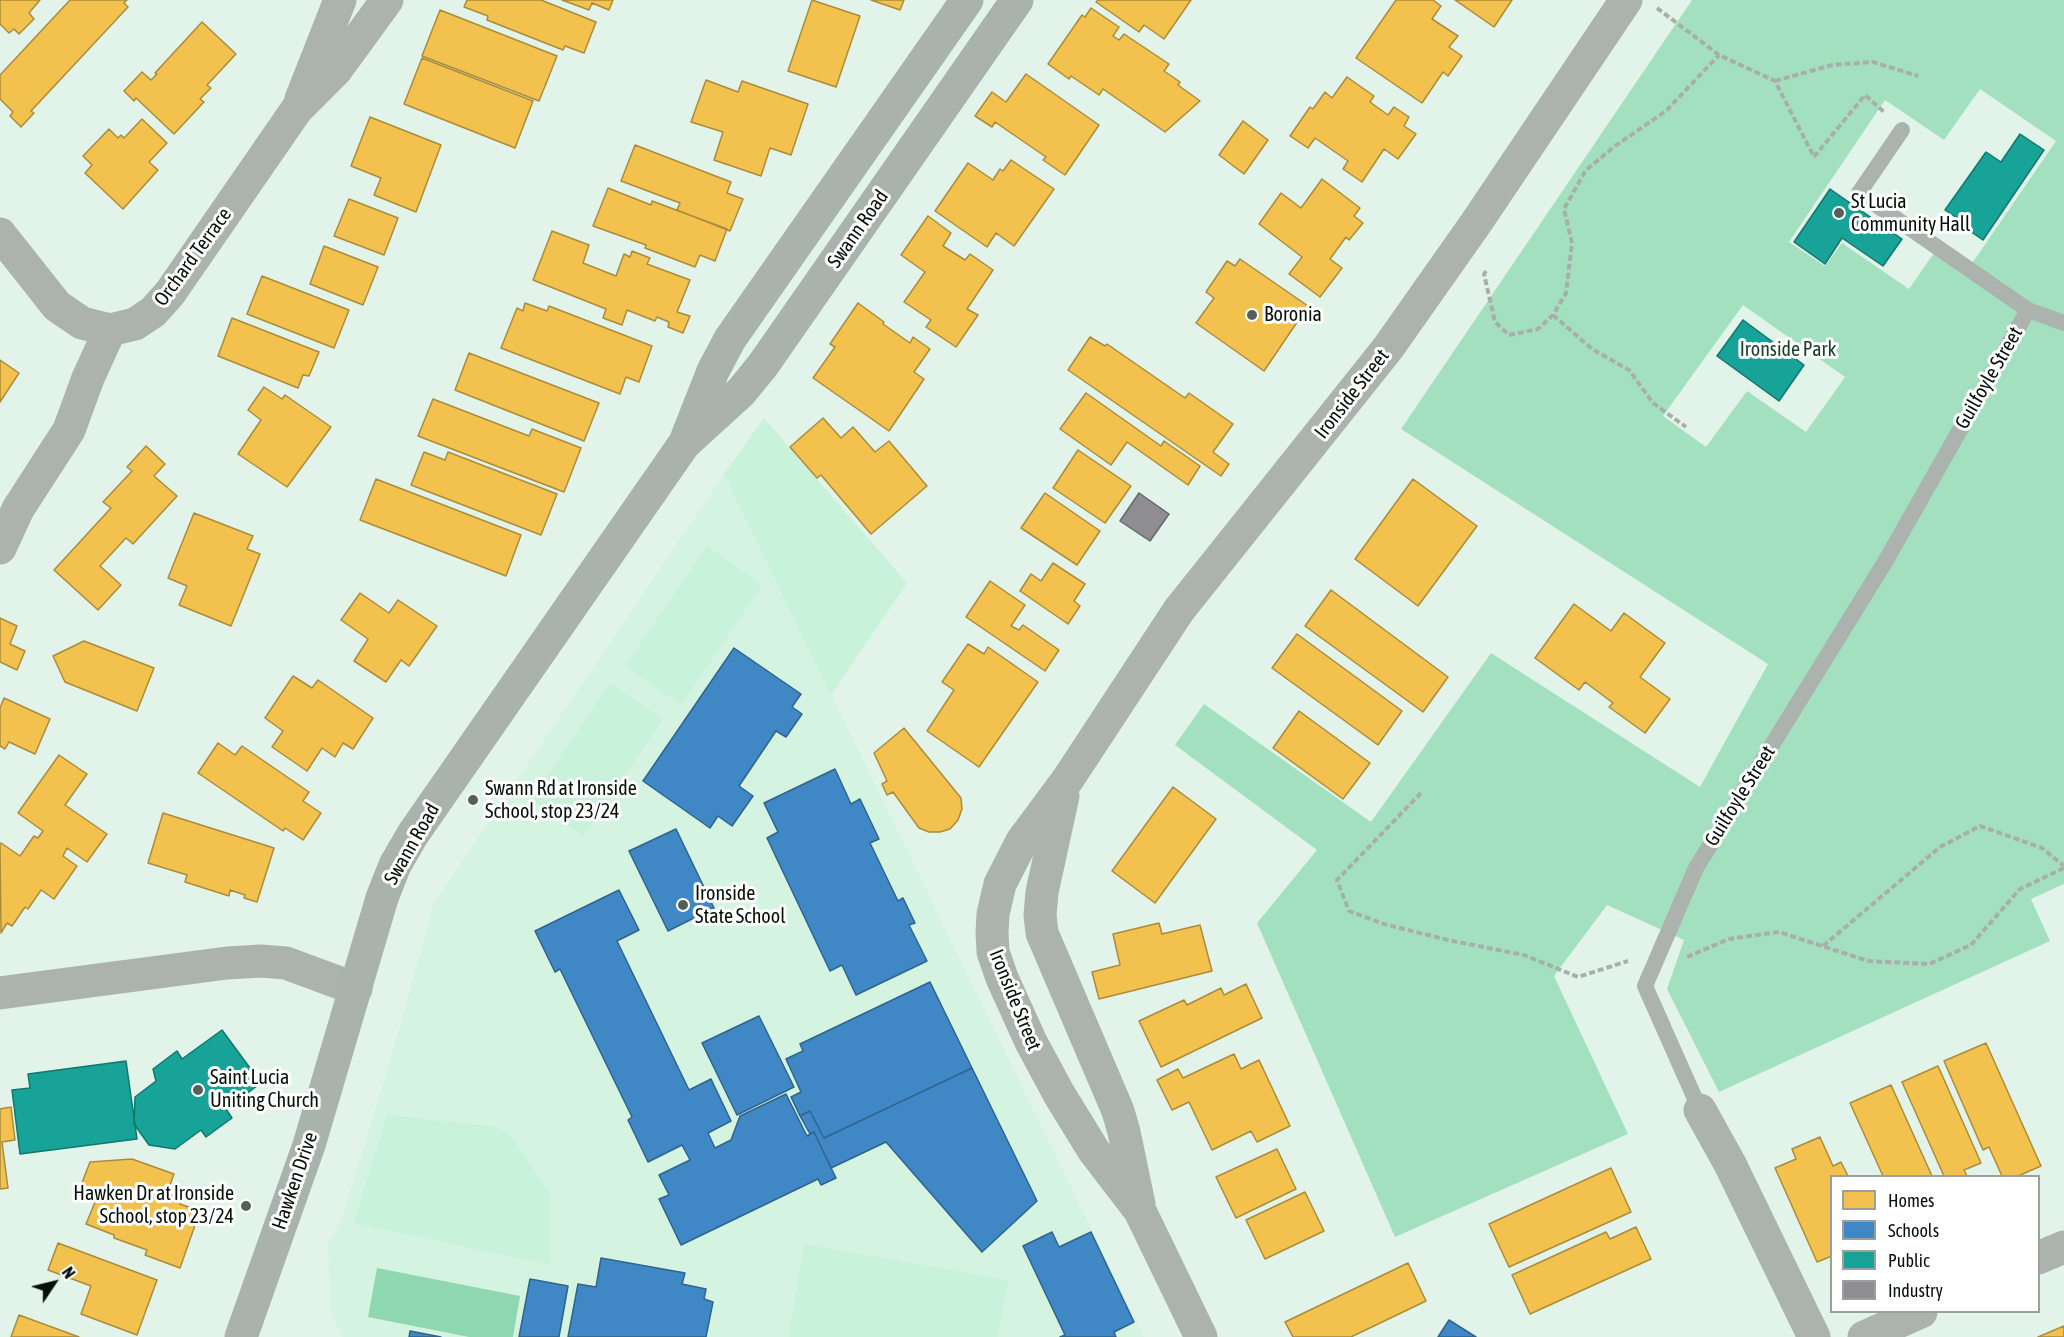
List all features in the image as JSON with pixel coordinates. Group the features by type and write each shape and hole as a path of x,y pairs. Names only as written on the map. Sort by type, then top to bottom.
{"main road":[{"name":"Swann Road","path":"684,444 713,371 730,339 967,0"},
{"name":"Swann Road","path":"356,989 382,898 395,865 413,834 684,444 741,392 763,365 1017,0"},
{"name":"Hawken Drive","path":"241,1337 309,1145 356,989"}],"street":[{"name":"Orchard Terrace","path":"297,109 340,0"},
{"name":"Orchard Terrace","path":"110,330 135,324 153,312 170,293 297,109 336,70 387,0"},
{"name":"Ironside Street","path":"1201,1337 1140,1211 1094,1151 1047,1073 1002,978 992,942 993,914 1000,884 1022,841 1068,779 1191,593 1399,333 1626,0"},
{"path":"0,234 57,306 82,323 110,330 88,378 69,430 18,509 0,548"},
{"name":"Ironside Street","path":"1068,779 1042,892 1040,915 1042,933 1118,1111 1140,1211"},
{"path":"0,993 227,963 261,961 286,963 356,989"},
{"name":"Guilfoyle Street","path":"1700,1110 1730,1164 1814,1337"},
{"path":"2040,1257 2064,1247"},
{"path":"1864,1337 1917,1313"}],"lane":[{"path":"1902,130 1859,193 2028,310"},
{"name":"Guilfoyle Street","path":"1700,1110 1645,986 1696,868 1885,562 2028,310 2064,322"}],"path":[{"path":"1662,11 1719,56 1775,81 1814,157 1865,95 1880,108"},
{"path":"1488,265 1484,274 1495,322 1509,335 1538,329 1553,315 1566,293 1572,243 1564,209 1586,170 1615,146 1666,111 1719,56"},
{"path":"1775,81 1832,64 1873,62 1918,76"},
{"path":"1553,315 1592,350 1629,370 1653,403 1686,427"},
{"path":"1421,793 1337,880 1349,911 1395,927 1524,955 1578,977 1634,959"},
{"path":"1686,957 1729,939 1779,932 1868,961 1929,964 1971,945 2020,889 2064,867 2042,848 1980,826 1940,847 1823,946"}],"shaded area":[{"name":"Ironside Park","path":"1692,0 2064,0 2064,884 2031,899 2050,941 1719,1092 1667,989 1684,940 1607,905 1554,976 1628,1134 1395,1237 1257,923 1317,850 1175,745 1204,704 1371,822 1491,653 1700,787 1768,664 1401,429","holes":["1980,89 2056,141 1964,275 1934,253 1909,289 1842,243 1825,266 1789,242 1885,100 1944,140","1743,305 1845,377 1806,432 1747,391 1706,447 1663,416"]},
{"path":"764,418 907,583 831,695 724,474"},
{"name":"Ironside State School","path":"724,474 1144,1337 343,1337 330,1310 328,1245 342,1218 392,1054 434,903"},
{"path":"707,546 762,585 681,705 625,666"},
{"path":"610,683 663,719 584,836 531,800"},
{"path":"387,1115 497,1127 511,1136 550,1194 551,1265 354,1223"},
{"path":"804,1244 1008,1280 998,1337 789,1337"},
{"path":"377,1268 520,1296 513,1337 469,1337 368,1317"}],"building: Homes":[{"path":"0,0 40,0 29,13 34,19 19,34 14,29 9,33 0,24"},
{"path":"70,0 127,0 124,3 128,7 31,111 34,113 21,127 10,116 13,112 0,99 0,75"},
{"path":"467,0 541,0 596,22 584,53 565,46 563,50 487,20 488,16 464,7"},
{"path":"562,0 613,0 609,10 592,3 589,10"},
{"path":"812,0 860,16 836,87 788,71"},
{"path":"871,0 904,0 900,10"},
{"path":"1098,0 1191,0 1164,39 1144,25 1139,32 1096,2"},
{"path":"1396,0 1433,0 1441,6 1432,19 1458,36 1449,47 1462,56 1448,76 1443,72 1422,103 1356,58"},
{"path":"1455,0 1512,0 1494,27"},
{"path":"1091,8 1119,27 1113,36 1119,40 1124,34 1169,64 1164,71 1200,101 1165,132 1103,89 1099,95 1071,76 1069,79 1048,64 1082,15 1085,17"},
{"path":"440,10 557,56 539,101 422,56"},
{"path":"202,22 236,54 207,85 211,88 200,99 204,102 174,134 136,98 134,101 124,91 142,72 151,80"},
{"path":"422,58 533,101 515,148 404,104"},
{"path":"1026,74 1099,125 1065,175 1043,160 1046,157 995,122 992,127 975,116 992,92 1006,102"},
{"path":"1347,77 1374,96 1370,102 1388,115 1394,107 1409,117 1404,126 1416,134 1398,159 1384,149 1362,182 1343,169 1348,161 1315,138 1308,148 1290,136 1310,107 1313,109 1325,92 1332,98"},
{"path":"706,80 738,92 742,81 808,104 791,155 770,148 761,176 714,160 723,132 691,122"},
{"path":"370,117 441,145 416,212 374,195 381,178 351,166"},
{"path":"142,119 167,143 149,162 158,170 123,209 85,173 92,165 83,156 109,129 118,138 121,135 124,138"},
{"path":"1243,121 1268,140 1244,174 1219,155"},
{"path":"635,145 731,182 727,193 743,199 730,231 677,210 680,203 621,181"},
{"path":"1011,160 1054,189 1014,246 996,233 987,247 935,211 968,163 993,180 1000,169 1003,171"},
{"path":"1322,179 1360,208 1354,216 1363,223 1349,240 1346,237 1330,259 1342,268 1320,297 1289,274 1302,257 1259,224 1281,193 1301,208"},
{"path":"608,188 651,205 652,201 727,229 715,261 700,255 695,267 645,248 646,245 593,226"},
{"path":"349,199 398,218 384,255 334,236"},
{"path":"928,216 951,233 943,246 965,260 970,254 993,270 967,309 978,315 956,347 926,327 931,320 904,302 925,272 901,255"},
{"path":"552,231 589,245 583,263 616,276 624,254 630,257 632,251 650,258 647,264 690,280 677,312 690,316 683,333 668,327 669,322 657,317 655,321 627,310 622,325 603,318 606,309 533,280"},
{"path":"324,246 378,267 363,305 310,284"},
{"name":"Boronia","path":"1240,259 1308,306 1264,371 1196,323 1214,298 1206,292 1227,261 1235,266"},
{"path":"262,276 349,310 334,348 247,314"},
{"path":"525,303 547,311 549,306 652,346 639,382 626,377 620,394 501,348 517,308 523,311"},
{"path":"858,303 910,343 913,337 930,349 914,372 924,379 889,431 813,378 835,347 830,344"},
{"path":"232,318 319,352 309,376 303,375 298,388 218,356"},
{"path":"1090,337 1105,346 1107,344 1185,398 1189,393 1233,424 1213,452 1229,464 1221,476 1068,370"},
{"path":"469,353 599,403 584,441 455,390"},
{"path":"0,360 19,373 0,402"},
{"path":"264,387 282,399 285,395 331,427 287,487 238,454 261,420 248,410"},
{"path":"1086,393 1161,446 1164,441 1200,466 1188,485 1127,442 1111,465 1060,429"},
{"path":"433,399 529,436 532,429 581,448 564,492 418,436"},
{"path":"823,418 841,438 853,427 875,452 889,441 927,486 871,534 821,475 817,478 790,447"},
{"path":"146,446 165,464 154,476 177,496 133,544 126,538 100,566 121,585 98,610 54,570 111,508 103,502 132,471 127,467"},
{"path":"1078,450 1131,486 1105,523 1053,488"},
{"path":"424,452 445,460 448,452 557,494 541,535 411,485"},
{"path":"376,479 521,535 506,576 360,520"},
{"path":"1413,479 1477,526 1418,606 1355,559"},
{"path":"1045,493 1100,531 1077,565 1021,528"},
{"path":"194,513 253,536 247,549 260,554 231,626 179,605 187,586 168,578"},
{"path":"1053,563 1085,584 1074,601 1080,606 1068,624 1020,591 1031,574 1041,581"},
{"path":"990,581 1025,605 1011,626 1019,630 1023,625 1059,650 1045,671 966,617"},
{"path":"1331,590 1448,677 1423,712 1305,626"},
{"path":"360,593 389,613 398,600 437,626 409,666 401,660 386,682 354,661 368,639 341,620"},
{"path":"1574,604 1611,631 1624,613 1665,643 1640,677 1670,699 1645,733 1609,707 1613,703 1585,682 1579,690 1535,658"},
{"path":"0,618 17,626 10,644 25,651 17,670 0,662"},
{"path":"1297,634 1402,711 1378,745 1272,668"},
{"path":"84,641 154,668 137,711 65,682 53,656"},
{"path":"968,644 984,654 988,647 1038,682 979,767 927,731 954,690 942,682"},
{"path":"293,676 312,688 318,680 373,718 353,749 343,743 335,757 322,748 307,771 272,747 283,731 265,718"},
{"path":"4,698 50,719 35,754 9,742 5,749 0,746 0,708"},
{"path":"1299,711 1370,763 1343,799 1273,748"},
{"path":"904,728 961,798 962,809 958,820 950,829 929,832 919,828 893,792 887,795 882,784 887,781 874,753"},
{"path":"218,743 235,755 242,746 309,792 303,801 321,813 303,840 285,828 283,831 198,773"},
{"path":"59,755 87,774 65,805 107,834 87,862 67,848 63,856 77,866 54,899 41,890 28,909 25,907 12,926 7,923 1,933 0,845 1,843 20,856 34,836 38,838 43,831 18,813"},
{"path":"1173,787 1216,819 1155,903 1112,871"},
{"path":"163,813 274,848 257,902 230,890 229,896 185,882 187,875 148,863"},
{"path":"1159,923 1162,934 1200,925 1212,971 1099,999 1092,972 1120,965 1113,934"},
{"path":"1246,984 1262,1018 1161,1067 1139,1021 1184,1000 1187,1005 1221,988 1224,995"},
{"path":"1986,1043 2041,1166 2020,1175 2002,1175 1989,1147 1983,1150 1944,1061"},
{"path":"1234,1054 1241,1069 1259,1060 1290,1126 1257,1142 1251,1131 1212,1150 1189,1102 1172,1110 1157,1080 1178,1069 1183,1078"},
{"path":"1938,1066 1981,1163 1964,1170 1966,1175 1944,1175 1902,1082"},
{"path":"1891,1085 1932,1175 1883,1175 1850,1103"},
{"path":"11,1107 15,1140 2,1142 8,1188 0,1189 0,1109"},
{"path":"1820,1137 1833,1166 1841,1162 1848,1175 1830,1175 1830,1257 1817,1262 1775,1168 1796,1159 1792,1149"},
{"path":"1277,1149 1296,1189 1236,1218 1216,1177"},
{"path":"132,1159 174,1174 167,1193 182,1198 180,1204 200,1211 180,1268 145,1255 147,1250 114,1238 114,1235 86,1224 98,1195 80,1188 90,1162"},
{"path":"1611,1168 1631,1212 1509,1267 1489,1224"},
{"path":"1305,1192 1324,1231 1265,1259 1246,1220"},
{"path":"1636,1227 1651,1259 1530,1314 1512,1275 1606,1232 1610,1239"},
{"path":"58,1243 157,1280 137,1335 81,1314 91,1286 48,1270"},
{"path":"1408,1263 1426,1301 1351,1337 1293,1337 1285,1322"},
{"path":"19,1315 79,1337 11,1337"},
{"path":"2064,1326 2064,1337 2038,1337"}],"building: Schools":[{"path":"734,648 801,694 792,707 802,714 786,737 776,731 739,786 753,796 732,826 718,816 710,828 643,781"},
{"path":"835,769 851,804 860,799 879,839 870,843 898,901 903,898 915,923 909,925 927,961 856,995 842,965 830,971 767,838 778,832 764,803"},
{"path":"676,829 714,908 668,931 629,851"},
{"path":"619,890 639,930 617,941 689,1090 711,1079 731,1121 708,1133 715,1148 731,1140 740,1116 786,1094 807,1136 814,1132 836,1178 821,1185 818,1179 681,1245 659,1199 669,1195 659,1175 690,1160 682,1145 648,1162 628,1120 632,1117 560,969 555,972 535,931"},
{"path":"930,982 972,1068 824,1138 810,1111 800,1116 791,1097 801,1092 786,1059 803,1051 800,1044"},
{"path":"759,1016 794,1087 737,1115 702,1043"},
{"path":"972,1068 1037,1201 982,1252 886,1142 831,1168 814,1132 810,1134 800,1116 810,1111 824,1138"},
{"path":"1052,1232 1059,1247 1091,1232 1134,1322 1114,1332 1116,1337 1060,1337 1065,1335 1023,1246"},
{"path":"601,1258 685,1273 682,1284 706,1289 704,1299 713,1302 706,1337 568,1337 578,1284 596,1287"},
{"path":"530,1279 568,1286 559,1337 519,1337"},
{"path":"1449,1320 1476,1337 1438,1337"},
{"path":"410,1331 441,1337 409,1337"}],"building: Public":[{"path":"2020,134 2044,150 1983,240 1961,225 1963,222 1945,210 1986,152 2001,162"},
{"name":"St Lucia Community Hall","path":"1830,189 1902,239 1883,266 1842,238 1825,264 1794,242"},
{"path":"1743,320 1804,365 1779,401 1717,356"},
{"name":"Saint Lucia Uniting Church","path":"222,1030 261,1083 226,1109 232,1118 206,1137 201,1130 175,1149 149,1145 134,1124 135,1097 156,1081 153,1069 177,1051 182,1059"},
{"path":"126,1061 137,1139 20,1154 12,1090 30,1088 28,1074"}],"building: Industry":[{"path":"1139,493 1169,514 1150,541 1120,521"}],"place":[{"name":"St Lucia Community Hall","path":"1839,213"},
{"name":"Boronia","path":"1252,315"},
{"name":"Swann Rd at Ironside School, stop 23/24","path":"473,800"},
{"name":"Ironside State School","path":"683,905"},
{"name":"Saint Lucia Uniting Church","path":"198,1090"},
{"name":"Hawken Dr at Ironside School, stop 23/24","path":"246,1206"}]}
